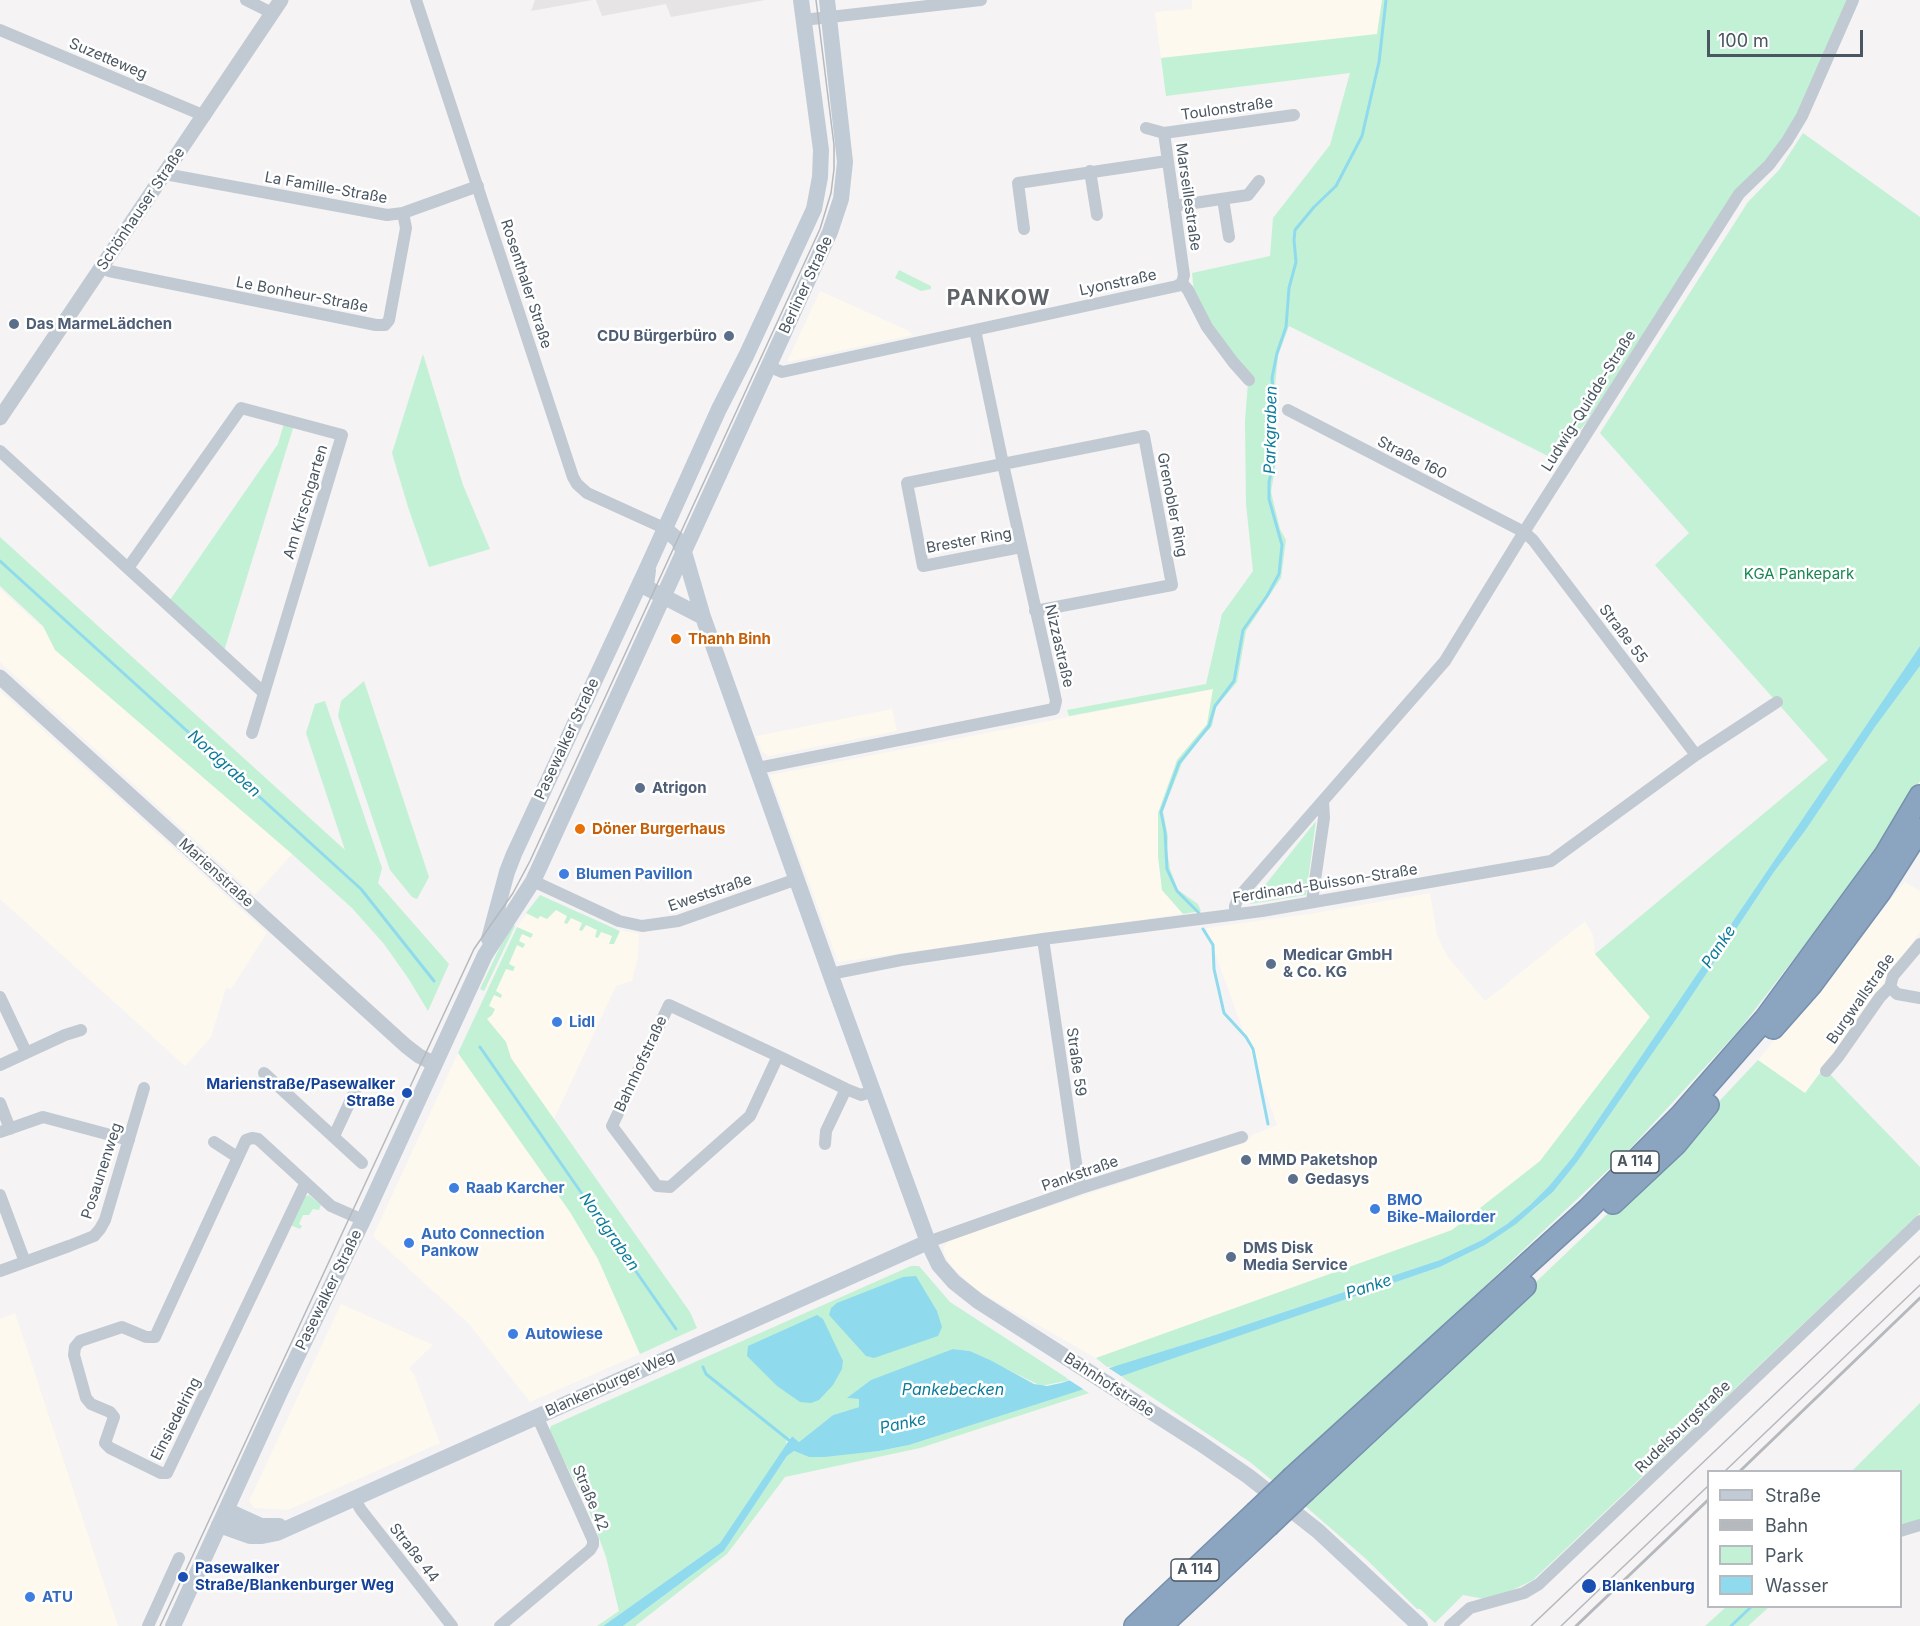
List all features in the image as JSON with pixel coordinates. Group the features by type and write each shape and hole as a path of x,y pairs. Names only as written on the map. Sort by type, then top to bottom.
{"highway":[{"name":"A 114","path":"1161,1626 1262,1520 1588,1209 1681,1115 1765,1018 1885,855 1920,796"},
{"name":"A 114","path":"1300,1483 1676,1144 1811,985 1880,892 1920,829"},
{"name":"A 114","path":"1136,1626 1262,1520"}],"main road":[{"name":"Berliner Straße","path":"664,528 814,209 820,177 821,150 801,0"},
{"name":"Berliner Straße","path":"684,552 830,232 842,194 845,162 827,0"},
{"path":"664,528 678,540 684,552"},
{"name":"Pasewalker Straße","path":"485,955 507,872 664,528"},
{"name":"Pasewalker Straße","path":"173,1626 485,955 533,881 684,552"},
{"name":"Bahnhofstraße","path":"684,552 704,617 830,974 928,1242 939,1265 966,1292 1230,1463 1290,1509 1362,1571 1420,1626"},
{"path":"648,566 646,586 663,598 704,617"},
{"path":"570,734 594,746"},
{"path":"507,872 533,881"},
{"name":"Blankenburger Weg","path":"219,1525 241,1534 261,1536 277,1533 928,1242"},
{"name":"Blankenburger Weg","path":"226,1510 261,1526 292,1525"}],"street":[{"path":"246,0 272,13"},
{"name":"Schönhauser Straße","path":"0,418 281,0"},
{"name":"Rosenthaler Straße","path":"416,0 573,477 587,493 664,528"},
{"path":"803,20 981,0"},
{"name":"Ludwig-Quidde-Straße","path":"1235,914 1238,898 1440,668 1739,194 1769,165 1787,141 1802,116 1853,0"},
{"name":"Suzetteweg","path":"0,30 205,116"},
{"name":"Toulonstraße","path":"1164,133 1294,116"},
{"name":"Marseillestraße","path":"1146,128 1164,133 1184,275 1182,283"},
{"path":"1024,229 1018,183 1167,161"},
{"path":"1090,171 1096,215"},
{"name":"La Famille-Straße","path":"165,174 387,215 403,213 478,186"},
{"path":"1173,206 1248,195 1259,181"},
{"path":"1223,199 1229,237"},
{"name":"Le Bonheur-Straße","path":"101,268 384,325 389,320 406,228 403,213"},
{"path":"1182,283 1207,327 1233,362 1250,380"},
{"name":"Lyonstraße","path":"768,366 782,372 1177,286 1182,283"},
{"name":"Nizzastraße","path":"758,768 1051,711 1056,704 1002,464 975,330"},
{"name":"Am Kirschgarten","path":"128,568 241,408 342,435 252,733"},
{"name":"Straße 160","path":"1288,410 1524,532"},
{"name":"Grenobler Ring","path":"1002,464 1144,435 1172,585 1035,611"},
{"path":"0,451 264,693"},
{"name":"Brester Ring","path":"1002,464 907,483 923,566 1021,547"},
{"name":"Straße 55","path":"1524,532 1533,540 1696,755"},
{"name":"Marienstraße","path":"0,677 406,1046 435,1064"},
{"name":"Ferdinand-Buisson-Straße","path":"830,974 901,960 1042,939 1235,914 1551,861 1696,755 1777,702"},
{"path":"1312,901 1324,818 1323,801"},
{"name":"Eweststraße","path":"533,881 619,921 642,926 678,921 797,879"},
{"name":"Straße 59","path":"1042,939 1081,1188"},
{"name":"Burgwallstraße","path":"1826,1071 1880,997 1890,987 1893,976 1920,944"},
{"path":"1890,987 1897,994 1920,998"},
{"path":"0,997 26,1052"},
{"name":"Bahnhofstraße","path":"778,1056 750,1116 670,1187 657,1186 612,1126 669,1005 778,1056 846,1089 861,1095 873,1091"},
{"path":"0,1065 81,1030"},
{"path":"264,1073 362,1163"},
{"name":"Posaunenweg","path":"0,1271 94,1236 100,1229 105,1220 144,1088"},
{"path":"825,1144 826,1131 846,1089"},
{"path":"334,1137 355,1091"},
{"path":"0,1103 5,1131 43,1117 129,1140"},
{"name":"Pankstraße","path":"928,1242 1081,1188 1242,1137"},
{"name":"Einsiedelring","path":"305,1184 167,1473 161,1473 110,1449 105,1443 114,1418 110,1412 91,1404 86,1398 74,1355 75,1347 80,1341 122,1327 146,1337 155,1337 246,1140 258,1139 331,1206 363,1220"},
{"path":"214,1142 237,1157"},
{"path":"0,1195 25,1262"},
{"name":"Rudelsburgstraße","path":"1450,1626 1470,1608 1524,1593 1539,1584 1920,1221"},
{"name":"Straße 42","path":"500,1626 590,1550 593,1540 537,1416"},
{"name":"Straße 44","path":"354,1498 452,1626"},
{"path":"1902,1530 1920,1525"},
{"path":"148,1626 179,1558"}],"shaded area":[{"path":"535,0 592,0 531,11"},
{"path":"596,0 765,0 671,17 666,4 602,16"},
{"path":"1192,0 1382,0 1377,34 1161,58 1155,12 1192,9"},
{"path":"820,291 907,330 913,335 787,362"},
{"path":"0,589 292,854 255,895 0,662"},
{"path":"1213,689 1207,724 1177,760 1158,813 1158,856 1162,890 1183,914 838,962 770,775"},
{"path":"0,691 267,933 231,989 226,988 211,1037 185,1066 0,899"},
{"path":"892,709 897,731 769,756 762,752 756,736"},
{"path":"1905,882 1920,891 1920,932 1805,1093 1758,1060"},
{"path":"1430,893 1437,935 1447,956 1485,1001 1585,921 1593,935 1595,954 1650,1017 1540,1161 1452,1230 1096,1358 976,1290 952,1267 943,1248 950,1239 1247,1142 1252,1135 1277,1125 1206,928 1315,913"},
{"path":"540,895 611,928 639,934 638,957 632,981 616,986 554,1119 511,1058 506,1042 476,1015 517,927"},
{"path":"458,1053 570,1212 598,1259 640,1354 530,1402 469,1324 373,1236"},
{"path":"341,1304 433,1345 409,1368 414,1374 440,1443 288,1510 254,1508 249,1501"},
{"path":"15,1313 118,1626 0,1626 0,1319"}],"green space":[{"path":"1382,0 1851,0 1799,115 1768,158 1736,190 1588,420 1556,460 1289,326 1278,356 1271,426 1277,437 1277,456 1271,492 1280,529 1286,540 1281,578 1246,631 1237,682 1216,707 1212,726 1182,763 1163,811 1168,837 1167,851 1170,869 1178,890 1198,904 1201,911 1183,914 1162,890 1158,856 1158,813 1177,760 1207,724 1213,689 1069,716 1067,710 1206,684 1222,614 1253,571 1246,504 1245,421 1248,382 1237,360 1206,316 1194,293 1192,273 1270,256 1273,218 1330,145 1350,73 1166,96 1161,58 1377,34"},
{"name":"KGA Pankepark","path":"1803,133 1920,217 1920,646 1572,1158 1530,1205 1507,1224 1482,1240 1440,1260 1119,1366 1107,1367 1096,1358 1452,1230 1540,1161 1650,1017 1595,954 1828,760 1655,565 1689,533 1600,433 1748,202 1779,170"},
{"path":"899,270 931,286 931,289 921,291 895,278"},
{"path":"423,354 463,485 490,549 429,567 392,453"},
{"path":"284,423 294,425 224,651 170,600 278,444"},
{"path":"0,537 345,850 306,733 315,704 325,701 382,868 378,883 449,964 428,1011 384,944 352,908 55,650 43,626 0,586"},
{"path":"1920,666 1920,781 1869,861 1740,1029 1627,1152 1343,1420 1274,1482 1250,1462 1120,1376 1440,1267 1485,1245 1534,1209 1553,1192 1577,1162 1677,1018 1774,872"},
{"path":"364,681 429,877 417,899 412,897 390,870 338,716 341,701"},
{"path":"1316,821 1306,895 1250,904"},
{"path":"540,895 620,931 614,944 609,944 612,936 601,932 598,938 595,937 597,930 586,925 582,931 579,930 582,923 571,918 567,924 564,923 567,916 556,910 547,919 540,916 538,919 526,913"},
{"path":"511,924 515,926 484,991 480,989"},
{"path":"517,927 533,934 531,938 522,934 519,941 525,944 523,948 517,945 509,964 515,967 513,971 506,969 496,991 502,995 501,998 494,995 489,1006 495,1009 487,1019 506,1042 511,1058 690,1312 697,1328 640,1354 598,1259 570,1212 458,1053"},
{"path":"1758,1060 1805,1093 1824,1068 1920,1167 1920,1213 1533,1580 1511,1591 1485,1599 1463,1595 1435,1623 1305,1506 1314,1493 1661,1163"},
{"path":"309,1195 321,1205 319,1210 313,1209 309,1215 303,1215 299,1224 302,1226 300,1229 290,1225 304,1197"},
{"path":"911,1266 919,1266 950,1302 1070,1380 1041,1386 970,1351 953,1349 848,1398 860,1399 859,1407 833,1415 799,1442 792,1436 787,1440 787,1444 720,1543 603,1626 597,1626 619,1611 606,1557 587,1505 549,1432 551,1426"},
{"path":"1083,1389 1089,1393 920,1448 785,1477 727,1554 635,1626 623,1626 724,1551 787,1456 794,1451 809,1457 879,1451 909,1445"},
{"path":"1920,1403 1920,1522 1902,1529 1902,1470 1853,1470"},
{"path":"1725,1608 1768,1608 1748,1626 1705,1626"}],"water":[{"path":"1920,646 1920,666 1774,872 1677,1018 1577,1162 1553,1192 1516,1224 1485,1245 1440,1267 1075,1392 909,1445 824,1457 809,1457 794,1451 787,1456 724,1551 623,1626 603,1626 720,1543 792,1436 799,1442 833,1415 859,1407 859,1399 847,1398 871,1380 953,1349 970,1351 1034,1384 1047,1386 1061,1383 1215,1335 1440,1260 1482,1240 1507,1224 1549,1186 1572,1158"},
{"path":"916,1276 937,1311 942,1327 938,1336 874,1358 866,1356 829,1315 831,1308 837,1303 903,1277"},
{"path":"817,1315 823,1319 843,1361 842,1369 833,1385 819,1400 811,1403 800,1402 777,1386 747,1356 748,1346"}],"pier":[{"path":"1104,1365 1124,1378 1086,1391 1066,1378"}],"waterway":[{"name":"Parkgraben","path":"1199,913 1177,891 1167,869 1165,832 1161,812 1179,763 1209,726 1215,706 1234,681 1243,630 1267,596 1279,574 1282,545 1269,499 1269,482 1275,456 1275,437 1268,428 1273,391 1272,378 1286,327 1289,288 1296,262 1295,230 1336,186 1362,136 1379,62 1386,0"},
{"name":"Nordgraben","path":"0,561 361,889 434,981"},
{"name":"Parkgraben","path":"1203,929 1213,945 1214,969 1224,1013 1246,1037 1253,1049 1268,1124"},
{"name":"Nordgraben","path":"480,1047 676,1329"},
{"name":"Nordgraben","path":"703,1367 706,1374 790,1441"},
{"path":"1731,1626 1750,1608"}],"tram line":[{"path":"160,1626 474,949 513,893 530,861 820,229 831,193 834,145 816,0"},
{"path":"1531,1626 1920,1256"},
{"path":"1726,1470 1920,1285"},
{"path":"1561,1626 1707,1487"}],"railway":[{"path":"1741,1470 1920,1298"},
{"path":"1576,1626 1707,1501"}],"place":[{"name":"Das MarmeLädchen","path":"14,324"},
{"name":"CDU Bürgerbüro","path":"729,336"},
{"name":"Thanh Binh","path":"676,639"},
{"name":"Atrigon","path":"640,788"},
{"name":"Döner Burgerhaus","path":"580,829"},
{"name":"Blumen Pavillon","path":"564,874"},
{"name":"Medicar GmbH & Co. KG","path":"1271,964"},
{"name":"Lidl","path":"557,1022"},
{"name":"Marienstraße/Pasewalker Straße","path":"407,1093"},
{"name":"MMD Paketshop","path":"1246,1160"},
{"name":"Gedasys","path":"1293,1179"},
{"name":"Raab Karcher","path":"454,1188"},
{"name":"BMO Bike-Mailorder","path":"1375,1209"},
{"name":"Auto Connection Pankow","path":"409,1243"},
{"name":"DMS Disk Media Service","path":"1231,1257"},
{"name":"Autowiese","path":"513,1334"},
{"name":"Pasewalker Straße/Blankenburger Weg","path":"183,1577"},
{"name":"Blankenburg","path":"1589,1586"},
{"name":"ATU","path":"30,1597"}],"district":[{"name":"PANKOW","path":"999,299"}],"water label":[{"name":"Panke","path":"1719,947"},
{"name":"Panke","path":"1369,1287"},
{"name":"Pankebecken","path":"953,1390"},
{"name":"Panke","path":"903,1424"}]}
